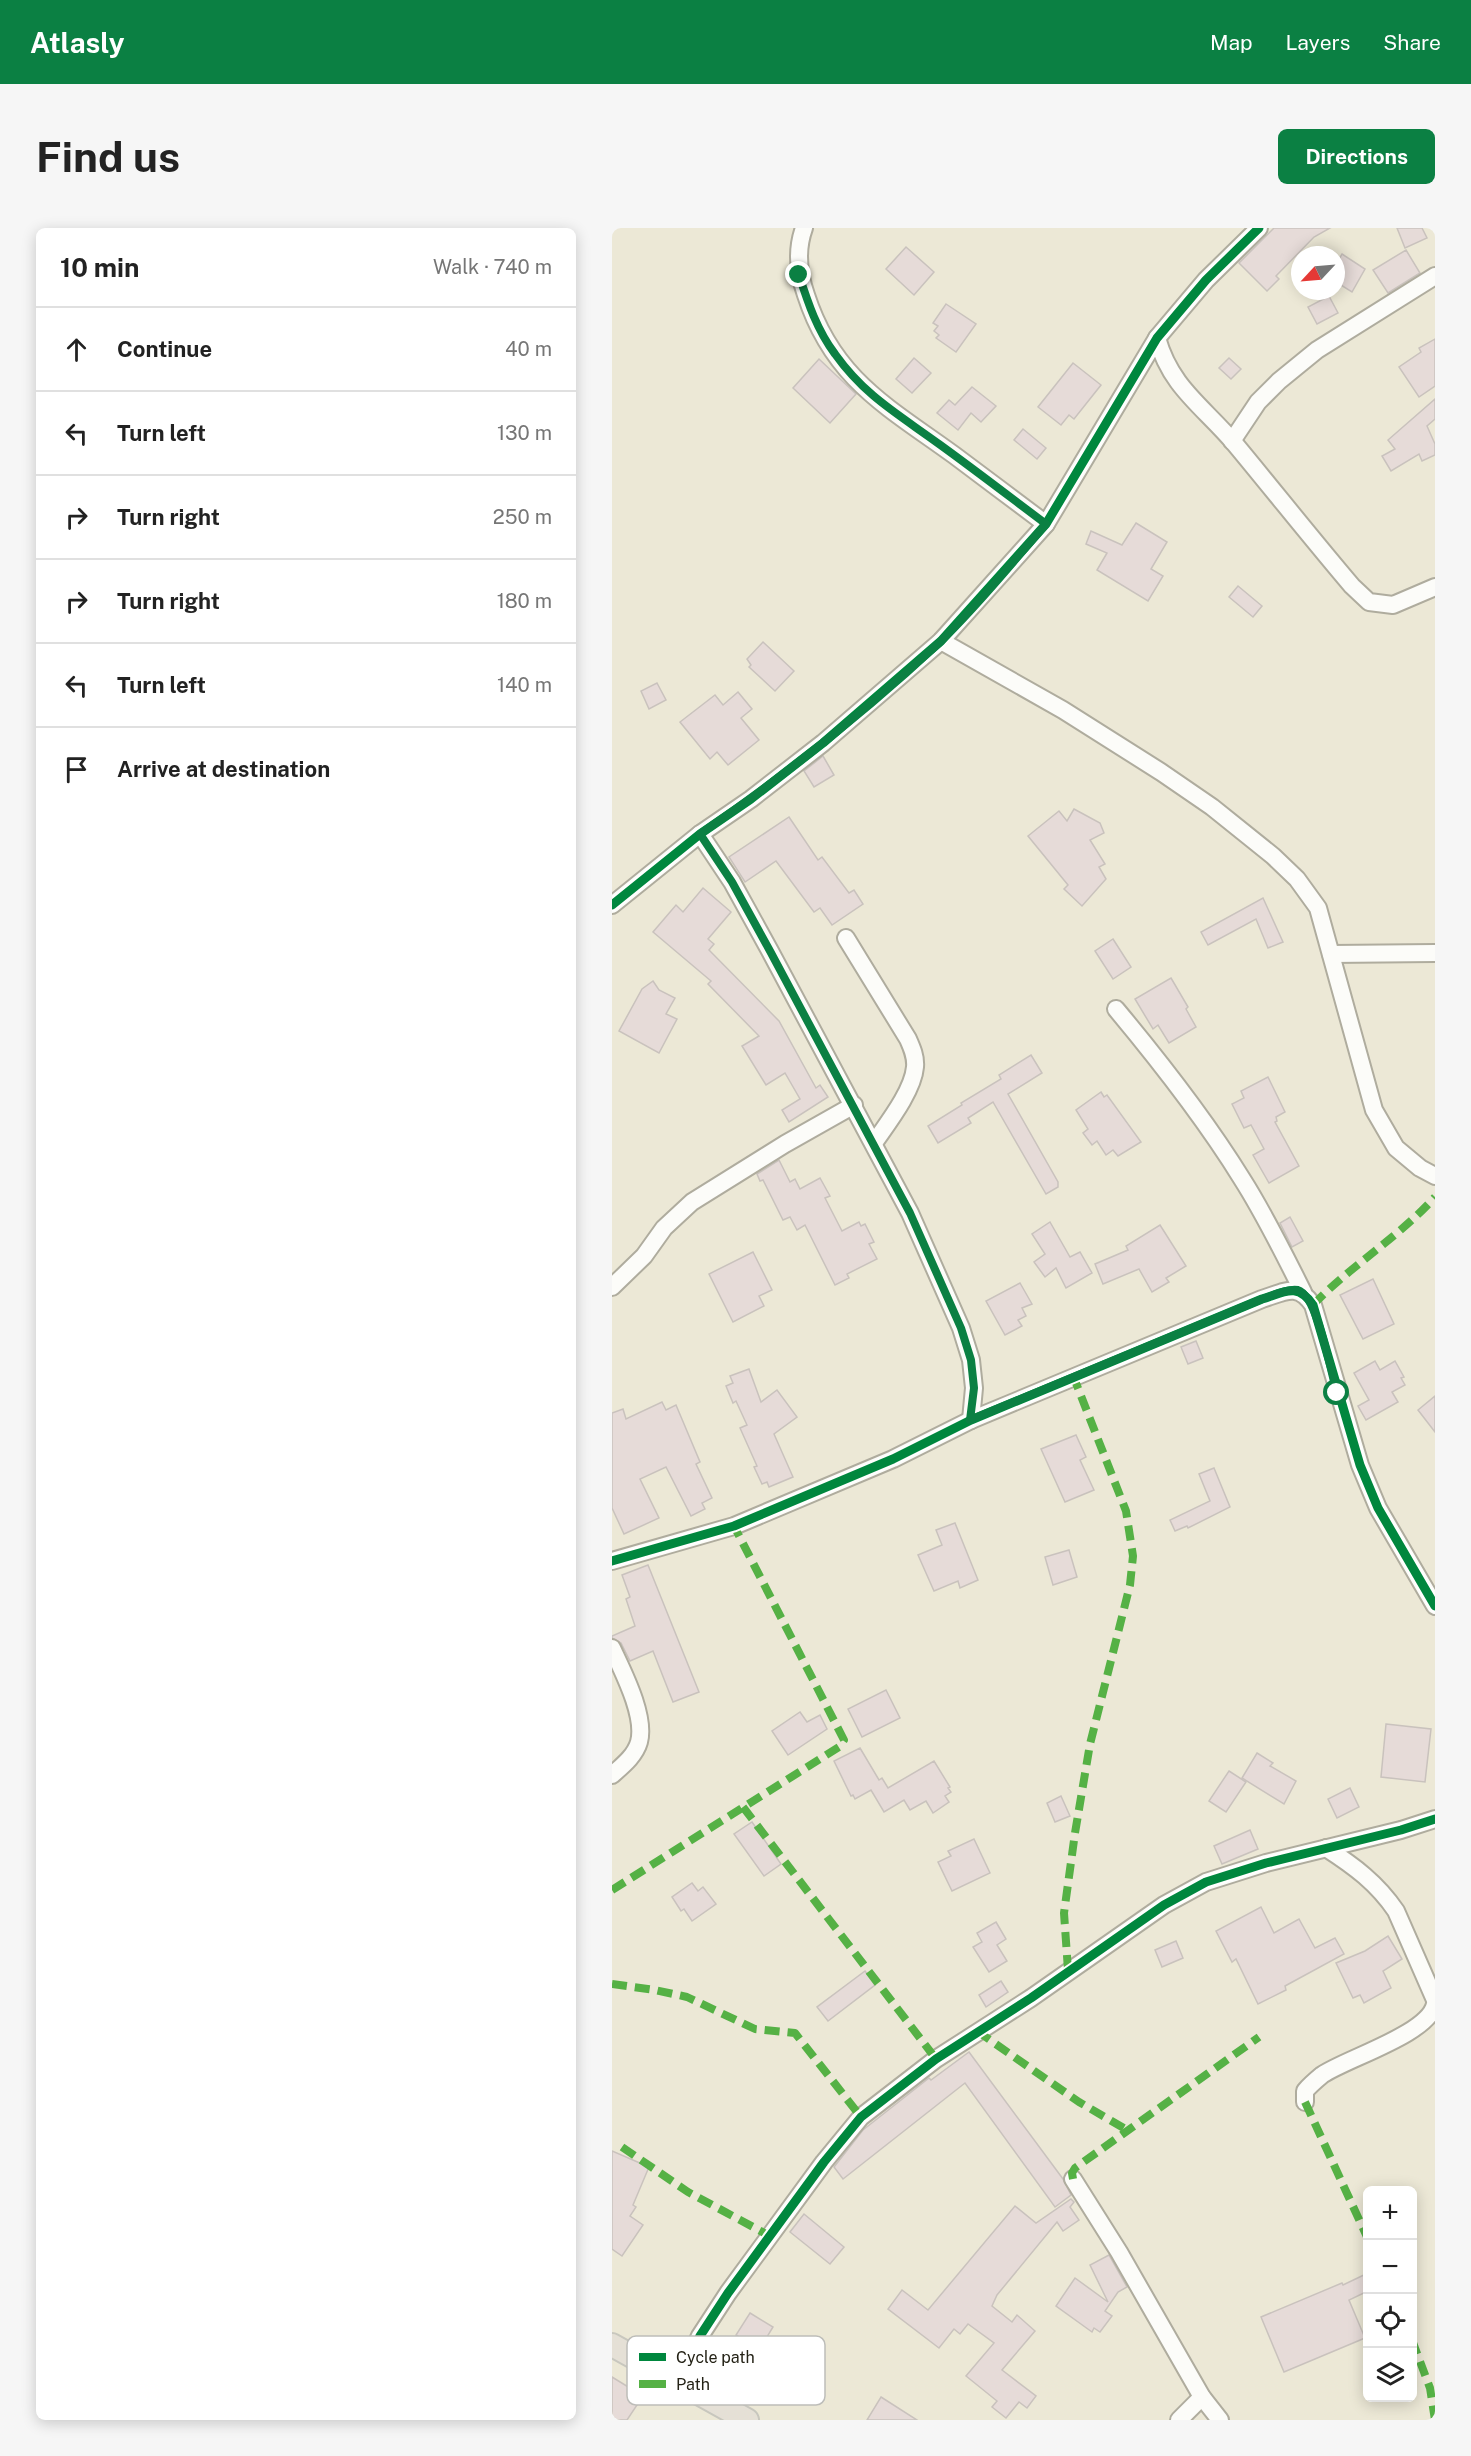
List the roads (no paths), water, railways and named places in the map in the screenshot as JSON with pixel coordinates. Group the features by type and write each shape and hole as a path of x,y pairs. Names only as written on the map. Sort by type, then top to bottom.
{"main road":[{"path":"612,2345 627,2353"},
{"path":"721,2405 747,2420"}],"street":[{"path":"804,228 799,242 799,275 813,318 834,353 856,380 881,404 934,440 1046,524"},
{"path":"612,905 700,834 751,799 823,742 941,641 1046,524 1157,338 1206,280 1259,228"},
{"path":"1232,441 1258,402 1279,381 1317,350 1435,276"},
{"path":"1157,338 1162,357 1171,374 1232,441 1352,586 1369,602 1393,605 1435,587"},
{"path":"941,641 1119,744 1212,807 1273,856 1297,879 1318,908 1374,1110 1384,1131 1396,1148 1420,1168 1435,1176"},
{"path":"700,834 732,882 854,1105 910,1213 961,1328 971,1360 974,1388 970,1420"},
{"path":"846,938 908,1039 914,1054 915,1068 910,1085 874,1143"},
{"path":"1331,954 1435,953"},
{"path":"1116,1009 1154,1055 1242,1178 1272,1230 1303,1292 1313,1305 1334,1383 1360,1465 1383,1517 1435,1606"},
{"path":"612,1287 644,1256 664,1228 692,1202 854,1105"},
{"path":"612,1561 734,1526 893,1459 970,1420 1262,1299 1296,1290 1303,1292"},
{"path":"612,1648 629,1684 639,1724 639,1742 628,1761 612,1775"},
{"path":"700,2336 728,2293 824,2162 869,2110 936,2059 1031,1998 1164,1905 1206,1882 1266,1863 1401,1830 1435,1819"},
{"path":"1305,2102 1305,2091 1323,2075 1398,2039 1423,2022 1433,2011 1435,2002 1401,1921 1388,1899 1358,1868 1326,1848"},
{"path":"1072,2179 1119,2252 1202,2397 1220,2420"},
{"path":"1179,2420 1202,2397"}]}
